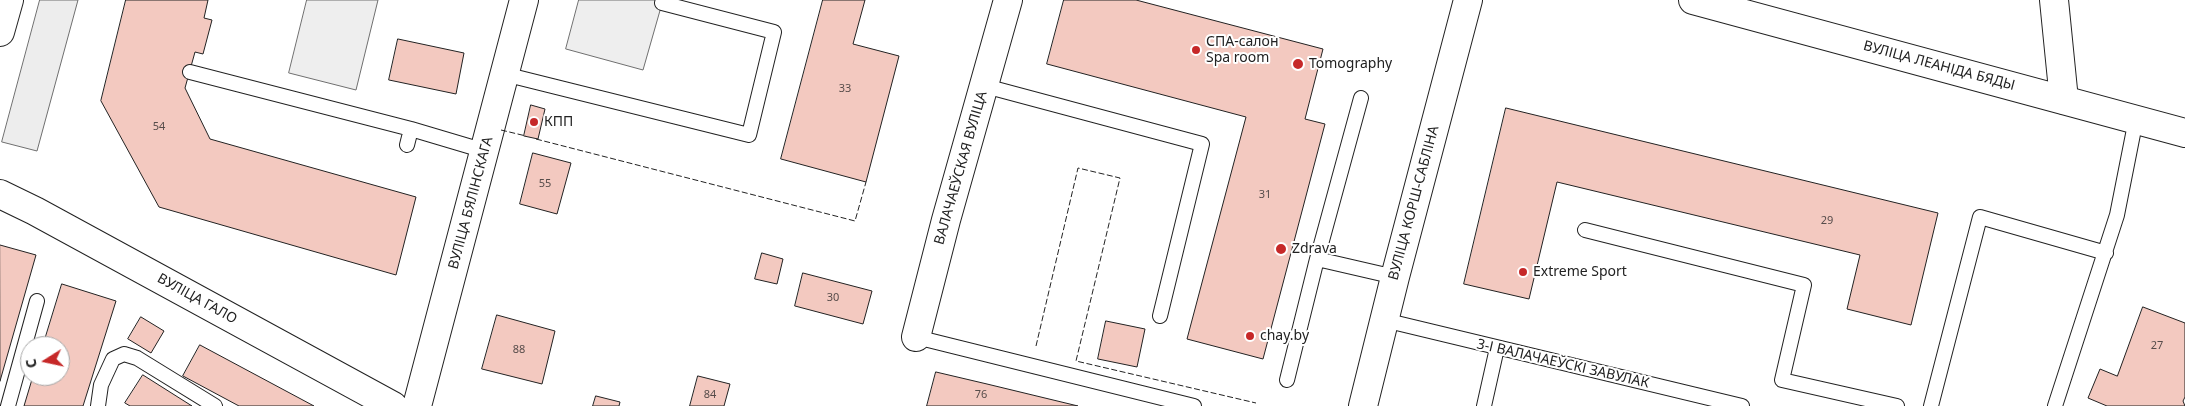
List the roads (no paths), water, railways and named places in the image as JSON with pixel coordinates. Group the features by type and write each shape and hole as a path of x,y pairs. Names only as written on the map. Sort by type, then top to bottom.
{"street":[{"path":"0,32 9,0"},
{"name":"ВУЛІЦА БЯЛІНСКАГА","path":"417,406 524,0"},
{"name":"ВАЛАЧАЕЎСКАЯ ВУЛІЦА","path":"916,337 946,220 1008,0"},
{"name":"ВУЛІЦА КОРШ-САБЛІНА","path":"1363,406 1468,0"},
{"name":"ВУЛІЦА ЛЕАНІДА БЯДЫ","path":"1694,0 2136,119 2185,134"},
{"path":"2054,0 2064,100"},
{"name":"ВУЛІЦА ГАЛО","path":"0,194 393,406"}],"lane":[{"path":"504,74 749,135 774,32 662,3"},
{"path":"190,72 411,129 485,151"},
{"path":"985,86 1202,144 1160,316"},
{"path":"1288,380 1317,259 1361,98"},
{"path":"2055,406 2117,215 2136,119"},
{"path":"407,145 411,129"},
{"path":"1931,406 1980,217 2106,253"},
{"path":"1585,230 1804,285 1782,380 1897,406"},
{"path":"1317,259 1395,277"},
{"path":"8,406 37,301"},
{"name":"3-І ВАЛАЧАЕЎСКІ ЗАВУЛАК","path":"1384,320 1742,406"},
{"path":"916,337 1194,406"},
{"path":"1484,406 1497,348"},
{"path":"98,406 101,386 113,359 124,354 137,358 216,406"}],"place":[{"name":"СПА-салон Spa room","path":"1196,50"},
{"name":"Tomography","path":"1298,64"},
{"name":"КПП","path":"534,122"},
{"name":"Zdrava","path":"1281,249"},
{"name":"Extreme Sport","path":"1523,272"},
{"name":"chay.by","path":"1250,336"}]}
